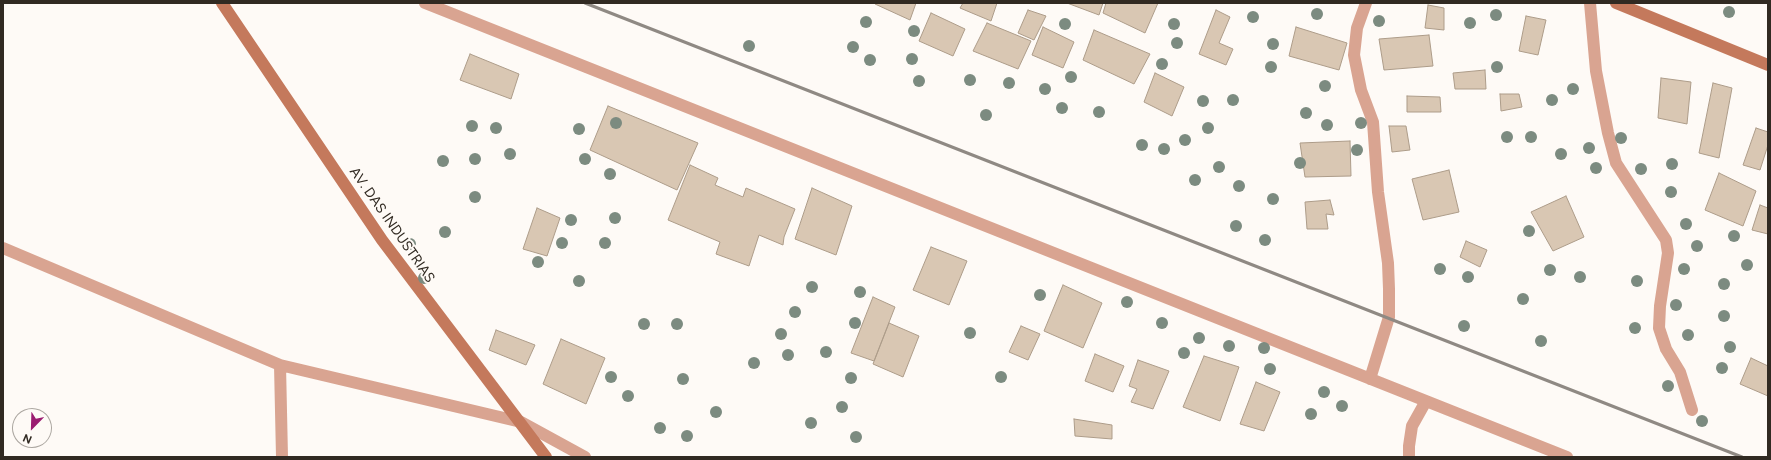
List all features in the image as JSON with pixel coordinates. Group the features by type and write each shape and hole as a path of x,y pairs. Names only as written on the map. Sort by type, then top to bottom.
{"main road":[{"name":"AV. DAS INDUSTRIAS","path":"222,3 382,240 546,457"},
{"path":"1616,3 1768,65"}],"street":[{"path":"425,3 1567,457"},
{"path":"1366,3 1357,28 1354,55 1361,90 1373,122 1378,192 1388,263 1390,289 1389,317 1370,379"},
{"path":"1590,3 1596,71 1608,133 1616,163 1666,240 1668,253 1660,306 1659,328 1666,349 1680,372 1692,410"},
{"path":"3,248 280,365 521,422 585,457"},
{"path":"280,365 282,457"},
{"path":"1409,457 1412,426 1426,401"}],"building":[{"path":"875,3 916,3 910,20"},
{"path":"963,3 997,3 991,21 960,8"},
{"path":"1067,3 1103,3 1099,15"},
{"path":"1106,3 1158,3 1145,33 1103,13"},
{"path":"1428,5 1444,8 1444,30 1425,28"},
{"path":"1028,10 1046,16 1034,40 1018,33"},
{"path":"1216,10 1230,17 1219,43 1233,49 1226,65 1199,54"},
{"path":"931,13 965,29 953,56 919,41"},
{"path":"1526,16 1546,20 1538,55 1519,51"},
{"path":"987,23 1031,41 1018,69 973,51"},
{"path":"1043,27 1074,42 1063,68 1032,55"},
{"path":"1296,27 1347,43 1339,70 1289,56"},
{"path":"1094,30 1150,54 1134,84 1083,60"},
{"path":"1429,35 1433,66 1384,70 1379,39"},
{"path":"470,54 519,74 511,99 460,80"},
{"path":"1485,70 1486,89 1455,89 1453,73"},
{"path":"1155,73 1184,87 1172,116 1144,102"},
{"path":"1661,78 1691,82 1687,124 1658,118"},
{"path":"1713,83 1732,88 1719,158 1699,153"},
{"path":"1500,94 1519,94 1522,107 1501,111"},
{"path":"1407,96 1440,97 1441,112 1407,112"},
{"path":"608,106 698,143 677,190 590,150"},
{"path":"1389,126 1406,126 1410,150 1392,152"},
{"path":"1756,128 1768,132 1768,145 1760,170 1743,165"},
{"path":"1350,141 1351,176 1305,177 1300,143"},
{"path":"690,165 718,178 715,185 743,197 746,188 795,209 784,237 783,245 759,235 749,266 716,254 720,242 668,220"},
{"path":"1449,170 1459,212 1423,220 1412,179"},
{"path":"1719,173 1756,191 1743,226 1705,210"},
{"path":"812,188 852,206 836,255 795,239"},
{"path":"1566,196 1584,237 1553,251 1531,212"},
{"path":"1330,200 1334,215 1326,214 1328,229 1307,229 1305,202"},
{"path":"1760,205 1768,208 1768,234 1752,230"},
{"path":"537,208 560,218 547,256 523,249"},
{"path":"1466,241 1487,250 1480,267 1460,257"},
{"path":"931,247 967,261 949,305 913,290"},
{"path":"1063,285 1102,303 1083,348 1044,331"},
{"path":"873,297 895,307 874,361 851,353"},
{"path":"889,323 919,336 903,377 873,364"},
{"path":"1021,326 1040,334 1028,360 1009,352"},
{"path":"496,330 535,345 526,365 489,350"},
{"path":"561,339 605,358 586,404 543,384"},
{"path":"1095,354 1124,366 1113,392 1085,381"},
{"path":"1204,356 1239,367 1220,421 1183,407"},
{"path":"1751,358 1768,366 1768,396 1740,384"},
{"path":"1138,360 1169,371 1153,409 1131,402 1137,389 1129,386"},
{"path":"1256,382 1280,392 1264,431 1240,424"},
{"path":"1074,419 1112,425 1112,439 1075,436"}],"railway":[{"path":"585,3 1742,457"}]}
